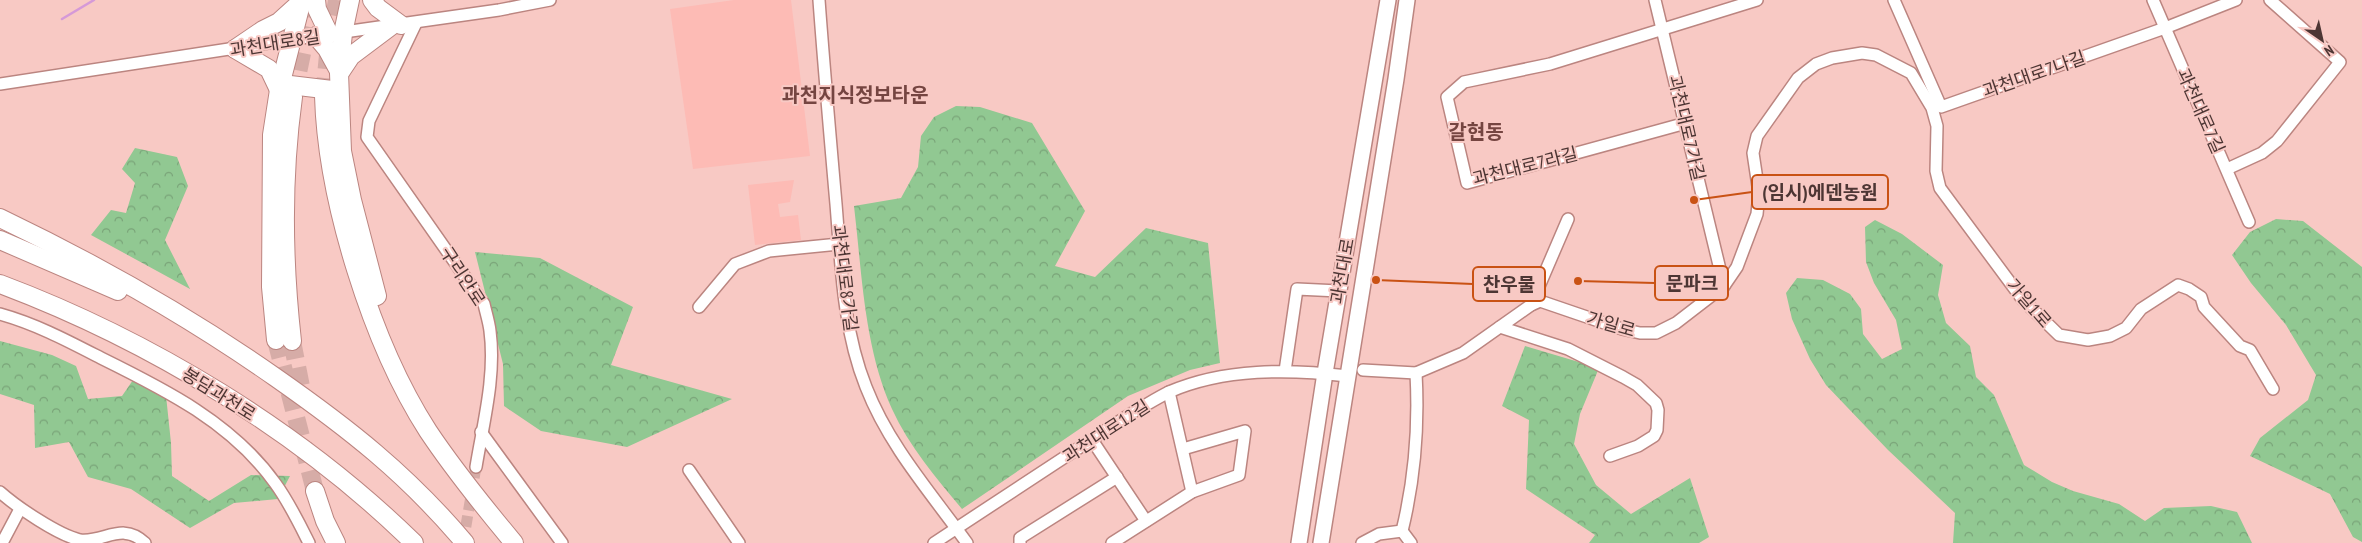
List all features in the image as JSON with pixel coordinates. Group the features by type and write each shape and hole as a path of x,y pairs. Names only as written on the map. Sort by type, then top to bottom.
{"highway":[{"path":"306,0 317,9 329,34 339,72"},
{"path":"284,341 288,290 286,222 288,152 284,91 293,38 306,0"},
{"path":"284,91 270,69 235,50 263,30 279,22 306,0"},
{"path":"339,72 327,49 329,34 350,0"},
{"path":"332,95 339,72 351,56 402,25 378,8 372,0"},
{"path":"284,91 290,85 332,90 352,200 379,303 390,358 428,430 476,496 514,543"},
{"path":"0,218 148,295 233,347 334,418 372,448 419,490 460,536 470,543"},
{"path":"0,240 112,289 233,347"},
{"name":"봉담과천로","path":"0,284 114,332 245,409 292,441 335,475 414,543"},
{"path":"336,543 325,521 321,492 345,543"}],"main road":[{"name":"과천대로","path":"1299,543 1325,373 1388,0"},
{"name":"과천대로","path":"1320,543 1396,79 1407,0"}],"street":[{"name":"과천대로8길","path":"0,84 235,50 293,38 402,25 550,0"},
{"name":"과천대로8가길","path":"819,0 839,244 848,318 866,387 881,420 905,460 967,543"},
{"name":"과천대로7가길","path":"1655,0 1664,28 1724,286"},
{"path":"1664,28 1757,0"},
{"name":"과천대로7나길","path":"1894,0 1941,107 2165,28 2236,0"},
{"name":"과천대로7길","path":"2153,0 2249,222"},
{"path":"2227,169 2262,153 2277,141 2340,62 2270,0"},
{"name":"구리안로","path":"402,25 369,121 367,137 484,304 490,332 490,362 488,397 476,467"},
{"name":"과천대로7라길","path":"1664,28 1550,64 1464,82 1448,97 1462,164 1467,183 1686,123"},
{"name":"가일로","path":"1531,305 1540,301 1546,302 1640,334 1656,333 1676,323 1724,286 1737,267 1757,214 1759,193 1753,153 1757,136 1798,78 1816,64 1832,58 1862,53 1876,55 1911,73"},
{"name":"가일1로","path":"1911,73 1932,108 1937,126 1936,171 1940,188 2023,300 2059,336 2088,340 2110,336 2126,328 2141,309 2178,285 2189,289 2201,297 2204,308 2240,346 2250,350 2273,389"},
{"path":"1363,370 1416,373 1463,353 1531,305 1568,219"},
{"path":"699,307 735,264 769,251 839,244"},
{"path":"1285,371 1296,289 1339,291"},
{"path":"0,314 28,321 138,376 181,399 215,422 241,444 276,484 309,543"},
{"path":"1500,327 1568,349 1637,385 1656,402 1657,430 1654,436 1638,446 1610,456"},
{"name":"과천대로12길","path":"934,543 1135,411 1169,392 1212,379 1262,372 1299,371 1348,376"},
{"path":"1402,531 1412,492 1417,446 1416,373"},
{"path":"1169,392 1192,492"},
{"path":"1112,543 1192,492 1239,475 1245,431 1183,449"},
{"path":"481,432 562,543"},
{"path":"1092,440 1146,521"},
{"path":"689,470 739,543"},
{"path":"1020,543 1020,538 1117,477"},
{"path":"0,492 20,509 77,540 91,542 128,532 145,543"},
{"path":"2,543 20,509"},
{"path":"1362,543 1379,534 1402,531"},
{"path":"1402,531 1411,543"}],"shaded area":[{"path":"734,0 791,0 810,156 693,169 670,9"},
{"path":"794,180 790,202 778,204 780,217 798,215 801,240 755,245 748,185"}],"green space":[{"path":"956,106 980,107 1032,123 1085,211 1055,266 1095,277 1146,228 1208,243 1220,363 1190,370 1128,396 962,509 906,436 892,409 883,385 875,361 870,335 862,283 854,206 901,198 918,167 921,136 934,117"},
{"path":"135,148 177,157 188,186 165,240 190,289 91,235 111,210 126,213 135,183 122,169"},
{"path":"2276,219 2303,221 2362,267 2362,542 2353,537 2330,494 2250,456 2260,438 2308,400 2316,375 2286,325 2251,283 2232,255 2250,232"},
{"path":"1875,220 1902,234 1943,265 1938,295 1946,323 1970,346 1976,377 1994,395 2024,465 2052,482 2073,491 2119,504 2145,521 2164,508 2211,506 2237,512 2252,543 1953,543 1955,513 1888,450 1826,385 1810,359 1792,319 1786,293 1797,278 1823,280 1850,294 1861,309 1863,334 1882,359 1902,349 1896,320 1874,283 1866,262 1865,227"},
{"path":"475,252 540,258 633,307 611,365 732,399 627,447 541,431 504,406 503,364"},
{"path":"0,341 52,355 76,366 88,399 122,396 133,380 165,386 171,443 172,476 209,501 251,475 290,476 278,499 234,503 190,528 131,489 88,477 69,442 35,448 34,405 0,394"},
{"path":"1525,346 1599,368 1580,414 1574,444 1596,485 1631,514 1690,478 1709,537 1699,543 1589,543 1595,535 1526,489 1529,420 1502,406"}],"waterway":[{"path":"62,19 94,0"}],"tunnel":[{"path":"293,97 313,0"},
{"path":"324,96 328,55 337,0"},
{"path":"276,340 315,491"},
{"path":"292,341 305,407"},
{"path":"463,543 476,467"}],"place":[{"name":"(임시)에덴농원","path":"1694,200"},
{"name":"찬우물","path":"1376,280"},
{"name":"문파크","path":"1578,281"}],"district":[{"name":"과천지식정보타운","path":"855,95"},
{"name":"갈현동","path":"1476,132"}]}
